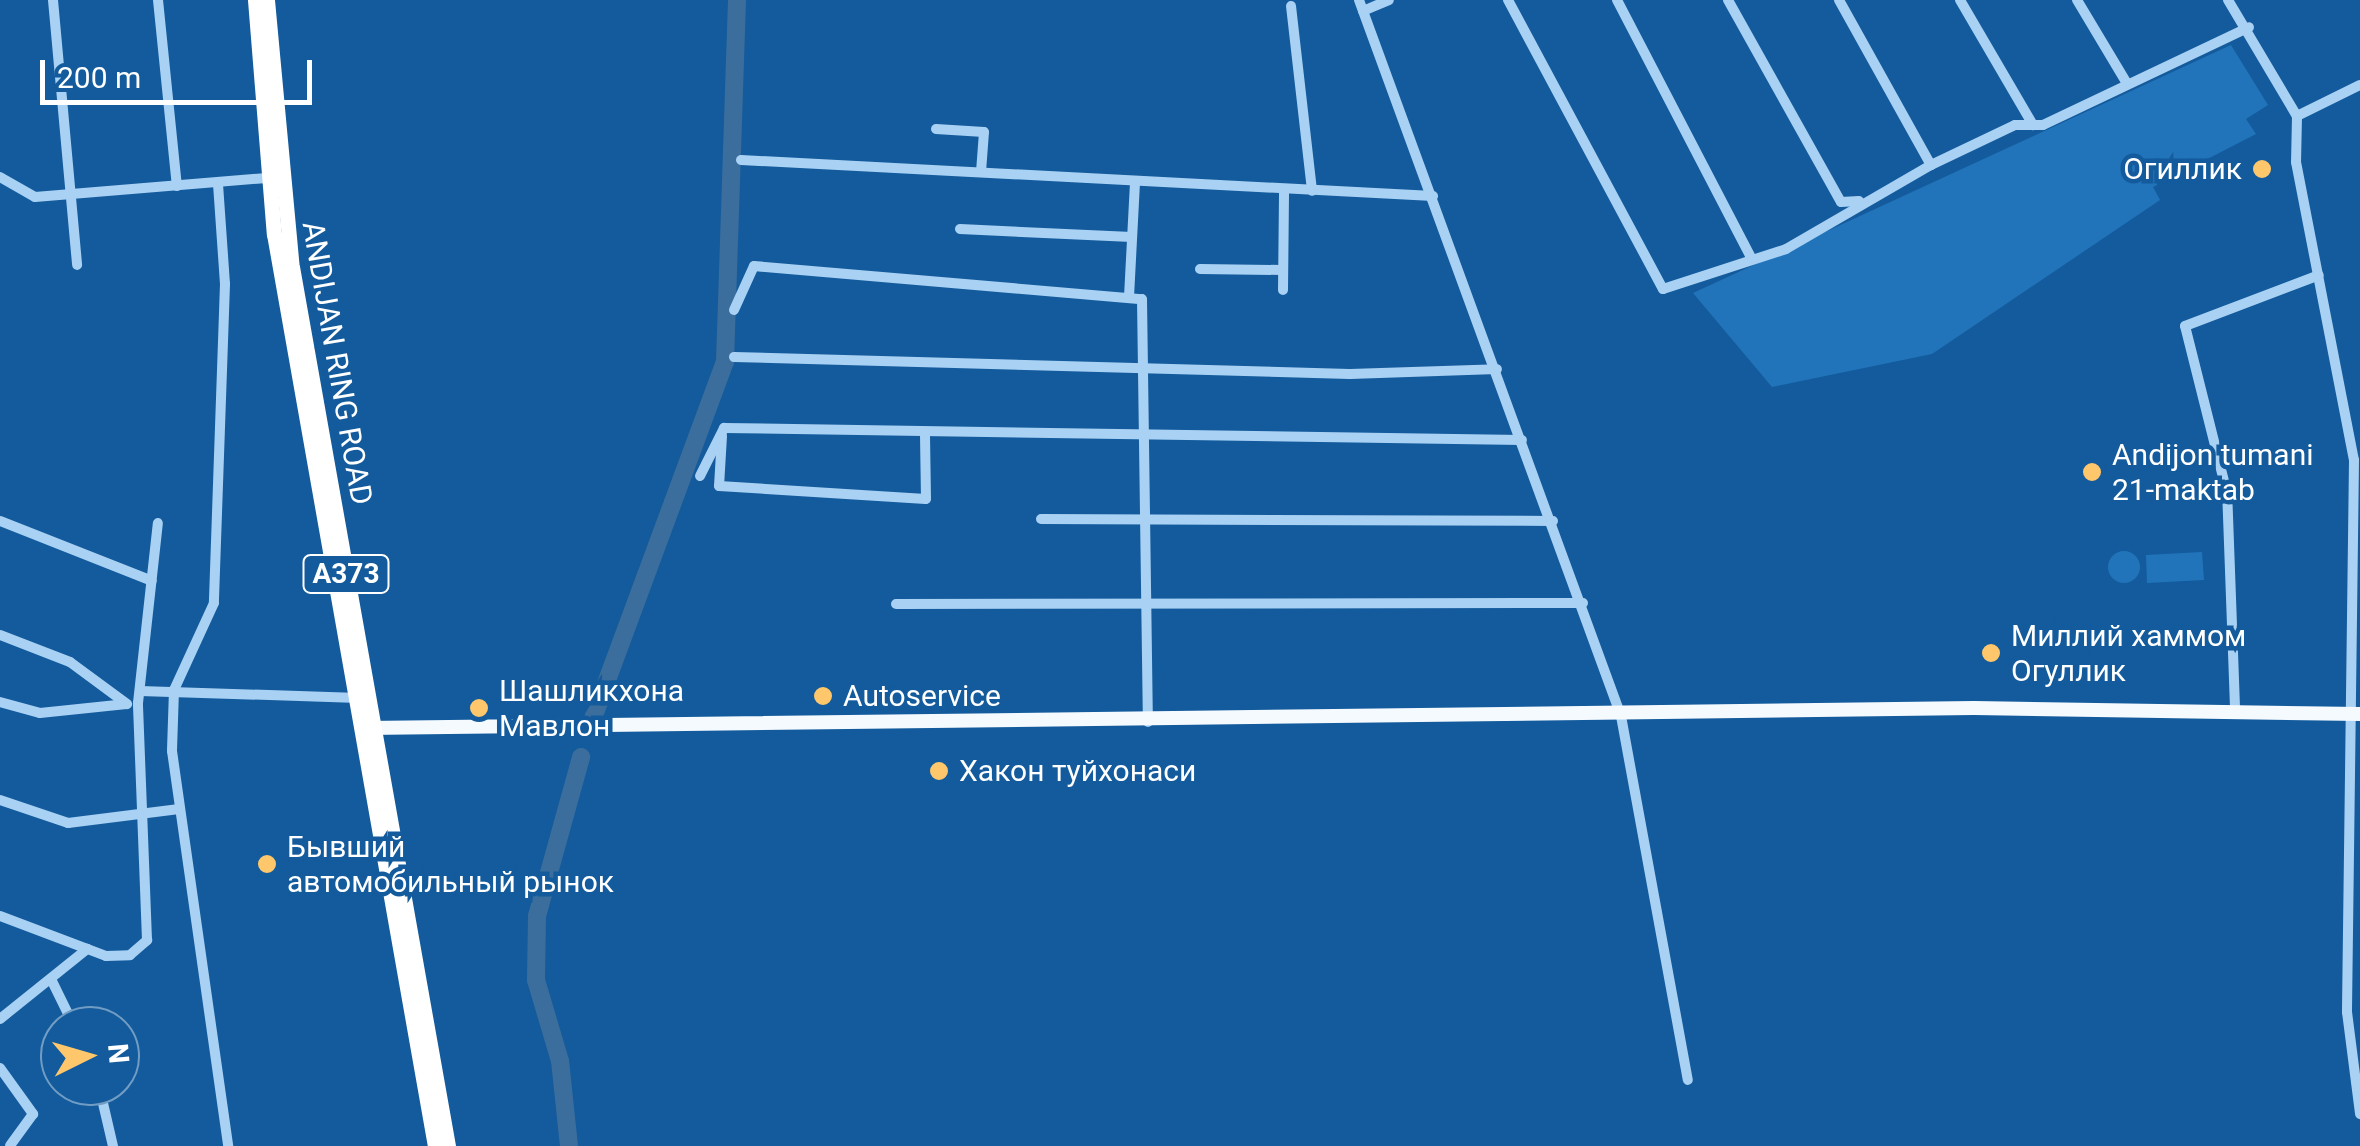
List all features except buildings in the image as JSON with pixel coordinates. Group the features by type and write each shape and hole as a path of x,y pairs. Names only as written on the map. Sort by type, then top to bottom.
{"highway":[{"name":"ANDIJAN RING ROAD","path":"255,0 267,178 448,1146"},
{"name":"ANDIJAN RING ROAD","path":"267,0 278,179 362,698"},
{"name":"ANDIJAN RING ROAD","path":"368,727 435,1146"}],"main road":[{"path":"368,727 1148,723 2235,707 2356,714"}],"street":[{"path":"53,0 77,265"},
{"path":"158,0 177,186"},
{"path":"1390,0 1361,6 1554,521 1620,716 1688,1080"},
{"path":"1508,0 1663,290 1846,220 1860,201"},
{"path":"1618,0 1752,257"},
{"path":"1728,0 1840,202 1860,201 1930,165 2033,125 2249,28"},
{"path":"1839,0 1930,165"},
{"path":"1960,0 2033,125"},
{"path":"2077,0 2126,82"},
{"path":"2228,0 2249,28 2297,116 2296,162 2354,460 2356,714 2344,751 2347,1012 2360,1114"},
{"path":"1291,6 1312,191"},
{"path":"2297,116 2360,85"},
{"path":"936,129 984,132 981,172"},
{"path":"741,160 1433,196"},
{"path":"0,177 20,197 267,178"},
{"path":"1130,297 1135,181"},
{"path":"218,184 225,284 214,603 174,690 177,809 228,1146"},
{"path":"1283,290 1284,190"},
{"path":"960,229 1132,237"},
{"path":"734,310 754,266 1130,297 1146,306 1148,723"},
{"path":"1200,268 1284,270"},
{"path":"2235,707 2227,493 2185,326 2319,275"},
{"path":"734,357 1146,369 1497,369"},
{"path":"723,430 1146,440 1522,440"},
{"path":"723,430 719,486 926,499 925,435"},
{"path":"700,476 723,430"},
{"path":"1041,519 1554,521"},
{"path":"0,521 152,582"},
{"path":"0,916 87,949 130,955 148,940 135,700 158,522"},
{"path":"896,604 1582,603"},
{"path":"0,635 70,662 135,700"},
{"path":"0,702 40,713 135,700 174,690 362,698"},
{"path":"0,800 68,823 139,818 177,809"},
{"path":"0,1019 87,949"},
{"path":"51,979 64,1006"},
{"path":"0,1068 33,1114 10,1146"},
{"path":"104,1106 113,1146"}],"shaded area":[{"path":"2231,45 2268,105 2246,119 2256,134 2153,187 2160,200 1932,354 1772,387 1693,293"},
{"path":"2124,551 2135,556 2140,567 2135,578 2124,583 2113,578 2108,567 2113,556"},
{"path":"2202,552 2204,580 2147,583 2146,555"}],"waterway":[{"path":"592,721 725,362 737,0"},
{"path":"569,1146 560,1061 536,980 537,916 581,757"}],"place":[{"name":"Огиллик","path":"2262,169"},
{"name":"Andijon tumani 21-maktab","path":"2092,472"},
{"name":"Миллий хаммом Огуллик","path":"1991,653"},
{"name":"Autoservice","path":"823,696"},
{"name":"Шашликхона Мавлон","path":"479,708"},
{"name":"Хакон туйхонаси","path":"939,771"},
{"name":"Бывший автомобильный рынок","path":"267,864"}]}
